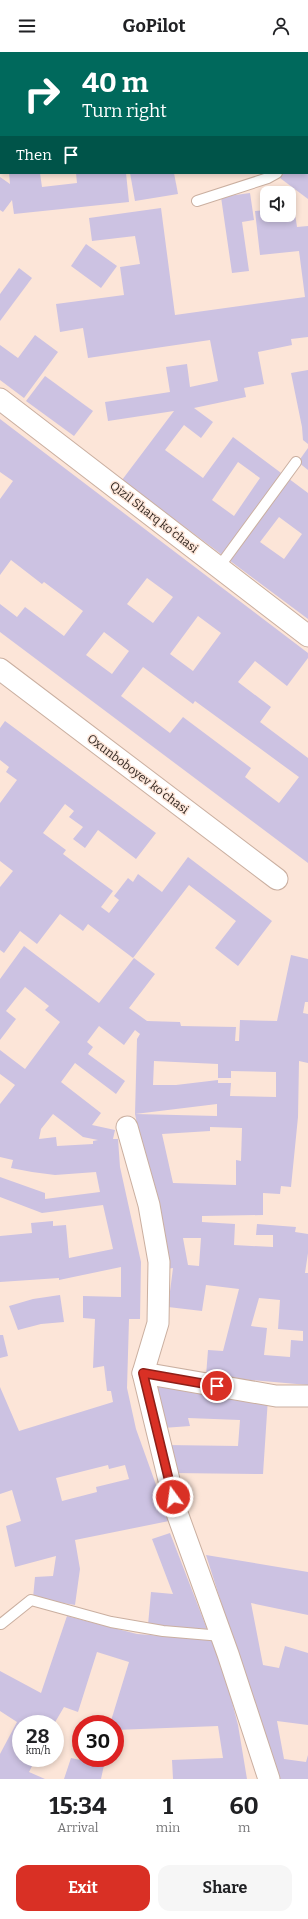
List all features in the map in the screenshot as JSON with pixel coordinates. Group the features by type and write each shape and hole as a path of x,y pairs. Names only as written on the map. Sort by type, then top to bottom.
{"street":[{"name":"Qizil Sharq koʻchasi","path":"0,399 308,636"},
{"name":"Oxunboboyev koʻchasi","path":"0,669 277,879"},
{"path":"127,1127 149,1205 159,1262 158,1323 143,1373 176,1512 222,1636 268,1779"},
{"path":"143,1373 276,1396 308,1396"}],"lane":[{"path":"197,201 268,178 275,174"},
{"path":"219,567 296,462"},
{"path":"1,1624 31,1600 111,1622 163,1631 222,1636"}],"building":[{"path":"9,174 40,174 42,187 77,183 76,174 126,174 129,202 14,214 12,200 3,212 0,210 0,177 10,184"},
{"path":"130,174 174,174 178,194 135,201"},
{"path":"283,174 308,174 308,199 296,190 296,186 291,186 280,178"},
{"path":"250,193 254,220 242,222 249,271 232,273 221,197"},
{"path":"161,208 175,315 305,297 299,251 260,255 255,211 260,211 260,222 296,222 296,220 297,227 308,226 308,337 291,339 292,345 258,352 264,384 244,388 246,397 194,408 213,422 201,438 184,425 165,450 203,478 233,437 308,493 308,619 122,480 174,411 108,421 105,402 170,392 166,367 187,364 190,387 218,381 210,340 88,358 83,328 60,332 56,304 124,295 120,267 140,264 135,236 92,241 89,218","holes":["238,462 260,478 234,516 212,500","279,517 302,534 284,559 260,542"]},
{"path":"86,244 117,266 101,288 71,266"},
{"path":"19,268 32,278 0,321 0,294"},
{"path":"35,335 58,352 24,398 0,380 0,345 18,358"},
{"path":"308,370 308,444 303,440 302,427 291,373"},
{"path":"45,376 93,411 74,436 26,401"},
{"path":"0,419 308,653 308,658 287,686 255,661 238,682 271,707 260,722 308,758 308,863 0,632 0,604 17,617 25,607 64,636 83,611 44,582 42,584 11,560 0,575 0,499 13,481 0,472","holes":["147,578 173,597 153,623 127,604","198,616 221,633 193,671 170,654","104,632 129,651 112,674 86,655","143,667 193,704 195,701 299,777 279,803 245,777 251,768 183,717 170,733 121,696"]},
{"path":"308,448 308,470 298,462"},
{"path":"5,721 156,833 136,859 98,830 85,848 73,839 83,827 69,817 74,811 65,804 43,833 66,850 63,854 113,891 101,907 109,913 119,900 114,896 128,878 133,882 138,874 162,892 188,857 272,921 238,966 215,948 236,921 189,885 133,958 88,924 83,931 60,914 37,944 20,931 4,953 0,950 0,887 13,871 0,861 0,803 17,780 6,772 9,767 0,760 0,728"},
{"path":"24,946 99,1003 134,958 155,974 129,1008 147,1021 180,1022 181,1026 236,1027 235,1041 239,1041 240,1020 277,1021 291,955 308,959 308,1002 305,1002 303,1013 308,1014 308,1063 299,1061 298,1117 291,1187 281,1186 280,1194 263,1193 263,1215 202,1216 202,1222 235,1224 234,1245 273,1247 273,1235 256,1235 257,1224 296,1227 295,1232 308,1234 308,1253 305,1273 308,1273 308,1385 206,1376 208,1350 223,1351 239,1289 206,1285 202,1311 168,1307 173,1268 167,1269 135,1114 137,1039 140,1034 135,1030 124,1045 99,1026 87,1042 93,1047 88,1054 125,1081 116,1094 75,1063 61,1082 101,1113 92,1125 115,1130 113,1139 118,1139 120,1167 141,1262 140,1319 129,1319 127,1388 136,1429 169,1521 75,1540 80,1569 75,1605 33,1598 35,1577 53,1576 56,1556 15,1567 6,1526 21,1521 12,1490 0,1494 0,1387 19,1431 113,1402 111,1391 107,1391 104,1366 93,1368 95,1319 83,1318 83,1296 121,1297 121,1267 59,1280 59,1278 0,1282 0,1236 32,1233 31,1223 53,1221 53,1226 66,1225 69,1258 113,1249 103,1205 42,1213 0,1197 0,1177 45,1193 45,1199 100,1192 96,1172 55,1175 32,1172 11,1168 13,1160 0,1157 0,1104 15,1085 0,1074 0,1050 25,1069 60,1022 45,1010 49,1006 25,987 6,1011 16,1019 0,1040 0,979","holes":["154,1061 218,1064 218,1078 231,1078 231,1071 276,1072 276,1097 230,1096 231,1083 218,1083 218,1080 176,1085 153,1085","217,1104 217,1116 135,1114","53,1114 83,1137 98,1140 93,1141 93,1144 57,1146 56,1137 39,1139 41,1129","210,1127 242,1128 241,1161 236,1160 236,1185 173,1183 162,1134 210,1131","183,1238 201,1238 199,1266 188,1265","259,1298 280,1300 278,1329 303,1331 303,1341 291,1340 290,1357 264,1355 267,1328 251,1326","108,1465 109,1469 125,1465 129,1479 96,1487 97,1492 62,1501 56,1478"]},
{"path":"60,1295 64,1322 41,1324 18,1330 9,1306 33,1299"},
{"path":"0,1335 3,1335 8,1356 0,1358"},
{"path":"154,1381 268,1398 263,1474 172,1473 166,1445 238,1446 240,1420 188,1418 190,1426 163,1428"},
{"path":"170,1533 207,1629 148,1625 151,1592 173,1594 152,1539"},
{"path":"206,1555 308,1572 308,1615 251,1603 263,1665 279,1668 285,1646 308,1653 308,1725 277,1721 284,1759 306,1762 308,1755 308,1779 269,1779 239,1659"},
{"path":"67,1616 137,1634 216,1640 238,1725 247,1779 173,1779 172,1760 223,1758 218,1726 124,1730 124,1715 113,1715 129,1662 97,1652 78,1712 64,1707 59,1715 12,1715 12,1719 0,1711 0,1671 41,1693"},
{"path":"12,1731 12,1767 32,1767 29,1772 45,1779 0,1779 0,1754"},
{"path":"71,1758 72,1767 104,1767 101,1779 64,1779"}],"route":[{"path":"173,1497 143,1373 217,1386"}]}
